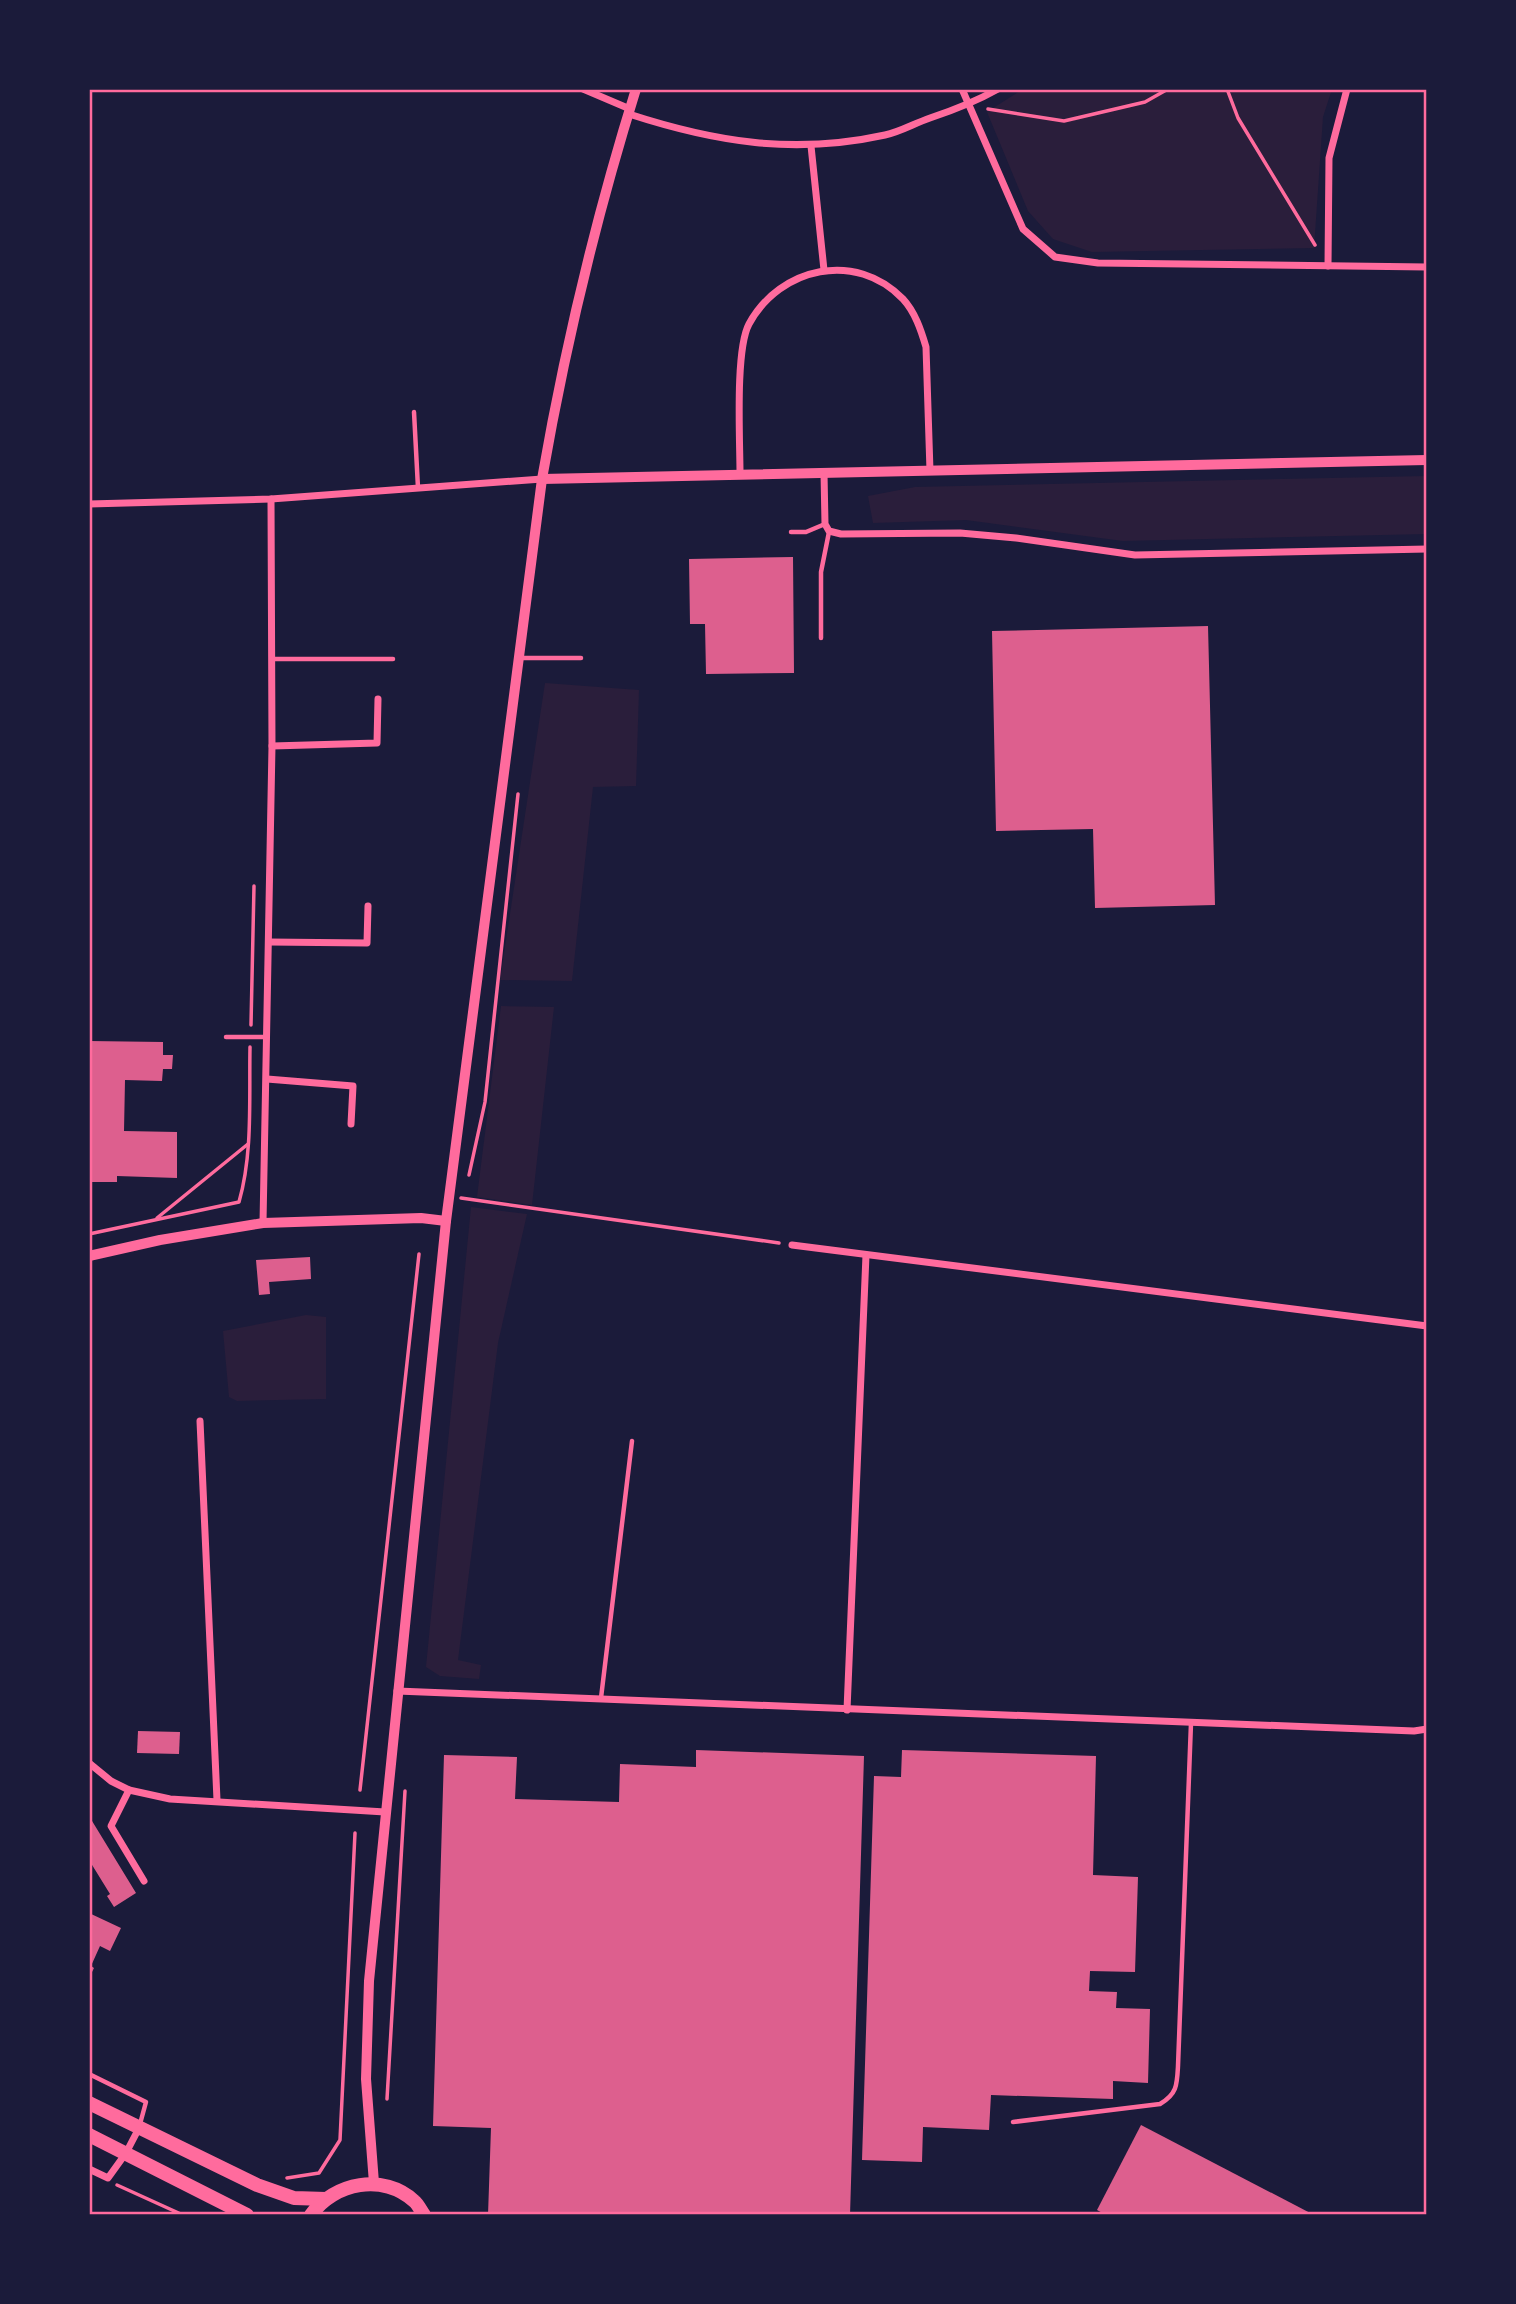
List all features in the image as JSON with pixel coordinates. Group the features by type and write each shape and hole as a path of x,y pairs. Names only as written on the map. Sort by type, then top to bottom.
{"highway":[{"path":"89,2103 257,2185 294,2198 326,2199"},
{"path":"89,2135 247,2215"},
{"path":"311,2215 326,2199 344,2188 374,2183 391,2188 414,2201 424,2215"}],"street":[{"path":"583,89 629,112 690,133 737,142 811,146 887,135 968,106 998,89"},
{"path":"374,2183 366,2067 369,1981 446,1221 541,479 556,396 582,281 611,170 636,89"},
{"path":"962,89 1023,229 1055,257 1098,262 1427,267"},
{"path":"1328,266 1329,158 1347,89"},
{"path":"811,146 824,270"},
{"path":"740,474 741,351 748,325 767,299 795,279 837,269 867,276 903,299 914,314 926,347 930,471"},
{"path":"89,504 271,499 541,479 1427,460"},
{"path":"824,473 827,527 841,534 960,533 1135,555 1427,549"},
{"path":"263,1223 272,746 271,499"},
{"path":"272,746 377,743 378,699"},
{"path":"269,942 367,943 368,906"},
{"path":"267,1079 353,1086 351,1124"},
{"path":"89,1256 160,1240 263,1223 421,1219 446,1221"},
{"path":"792,1245 1427,1326"},
{"path":"847,1710 866,1255"},
{"path":"200,1421 217,1800"},
{"path":"397,1691 1192,1723 1414,1731 1427,1729"},
{"path":"89,1763 111,1781 129,1790 170,1798 385,1812"},
{"path":"129,1790 111,1826 144,1881"},
{"path":"89,2169 108,2179 139,2128"}],"lane":[{"path":"414,412 418,488"},
{"path":"791,532 827,527 821,572 821,638"},
{"path":"519,658 581,658"},
{"path":"272,659 393,659"},
{"path":"226,1037 267,1037"},
{"path":"600,1699 632,1441"},
{"path":"1013,2122 1160,2104 1171,2098 1178,2066 1192,1723"},
{"path":"89,2074 146,2102 139,2128"}],"path":[{"path":"968,106 1064,121 1146,102 1168,89"},
{"path":"1227,89 1238,118 1328,266"},
{"path":"519,783 485,1102 463,1199 792,1245"},
{"path":"155,1219 248,1144"},
{"path":"89,1234 239,1202"},
{"path":"360,1790 419,1254"},
{"path":"387,2099 405,1786"},
{"path":"284,2178 319,2173 340,2140 355,1833"},
{"path":"113,2183 183,2215"}],"shaded area":[{"path":"1023,89 1332,89 1323,117 1314,248 1092,252 1053,239 1028,211 987,112"},
{"path":"1427,476 1427,534 1123,541 966,520 873,523 868,496 915,487"},
{"path":"545,683 639,690 636,786 593,787 572,981 500,980"},
{"path":"501,1006 554,1007 532,1205 477,1197"},
{"path":"471,1207 527,1214 498,1343 458,1660 481,1665 479,1679 440,1676 426,1667"},
{"path":"306,1315 326,1317 326,1399 237,1401 229,1397 223,1331"}],"building":[{"path":"793,557 794,673 706,674 705,624 690,624 689,559"},
{"path":"1208,626 1215,905 1095,908 1093,829 996,831 992,631"},
{"path":"89,1041 163,1042 163,1055 173,1055 172,1069 163,1069 162,1081 125,1080 124,1131 177,1132 177,1178 117,1176 117,1182 89,1182"},
{"path":"310,1257 311,1279 269,1282 270,1294 259,1295 256,1260"},
{"path":"138,1731 180,1732 179,1754 137,1753"},
{"path":"696,1750 864,1756 850,2215 488,2215 491,2128 433,2126 444,1755 517,1757 515,1799 619,1802 620,1764 696,1767"},
{"path":"902,1750 1096,1756 1093,1875 1138,1877 1135,1972 1090,1971 1089,1991 1117,1992 1116,2008 1150,2009 1148,2083 1113,2081 1113,2099 991,2095 989,2130 923,2127 922,2162 862,2160 874,1776 901,1777"},
{"path":"89,1816 136,1893 114,1907 107,1896 110,1894 89,1860"},
{"path":"89,1913 121,1928 110,1951 100,1946 89,1978"},
{"path":"1141,2125 1314,2215 1106,2215 1097,2210"}]}
